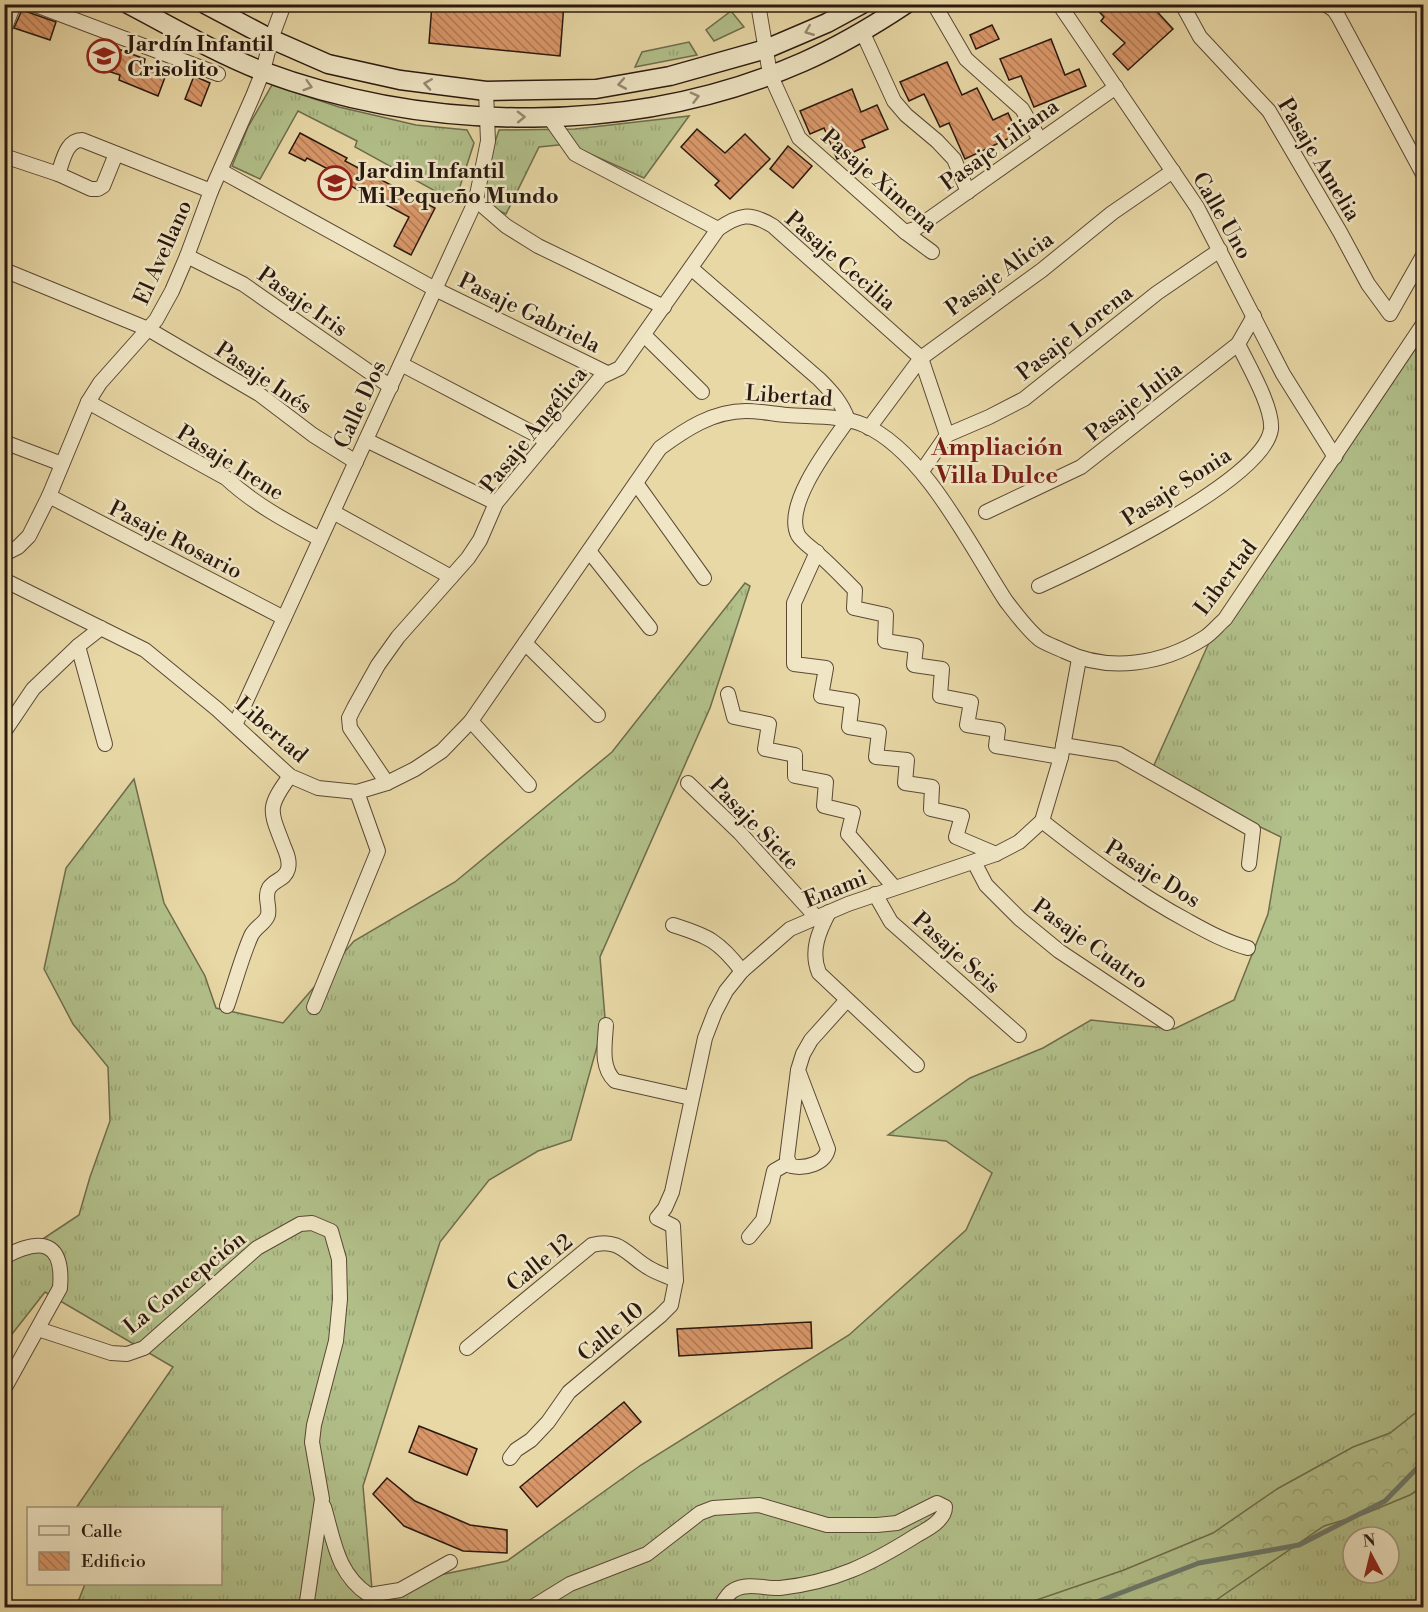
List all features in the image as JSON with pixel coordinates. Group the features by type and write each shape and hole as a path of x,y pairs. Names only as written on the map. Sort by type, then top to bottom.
{"main road":[{"path":"128,4 233,59 306,86 365,102 487,117 549,117 642,109 687,100 802,62 862,31 906,4"},
{"path":"205,4 271,39 328,63 370,74 457,89 486,91 596,89 670,76 766,48 827,23 861,4"}],"street":[{"path":"4,30 14,4"},
{"path":"33,4 218,74"},
{"name":"El Avellano","path":"4,554 18,547 29,536 49,496 88,402 100,383 156,320 187,256 211,191 222,171 263,71 271,39 284,4"},
{"name":"Pasaje Ximena","path":"758,4 770,74 799,138 905,232 932,252"},
{"path":"934,4 966,59 1022,109 1040,140"},
{"name":"Calle Uno","path":"1059,4 1197,207 1283,374 1335,457"},
{"name":"Pasaje Amelia","path":"1182,4 1200,37 1269,111 1368,284 1390,314 1424,254"},
{"path":"1325,4 1338,16 1424,176"},
{"path":"862,31 894,101 954,159 968,192"},
{"name":"Pasaje Liliana","path":"905,232 915,229 1116,87"},
{"name":"Calle Dos","path":"235,725 476,200 488,141 486,91"},
{"path":"549,117 575,154 718,229"},
{"path":"58,174 69,145 75,140 82,140 211,191"},
{"path":"4,156 58,174 91,189 98,189 103,186 116,154"},
{"name":"Pasaje Gabriela","path":"222,171 435,289 607,373"},
{"name":"Pasaje Alicia","path":"869,428 921,358 1042,270 1112,213 1173,171"},
{"path":"476,200 506,226 538,246 664,308"},
{"name":"Pasaje Cecilia","path":"718,229 734,218 759,217 773,226 921,358"},
{"name":"Pasaje Angélica","path":"387,783 350,728 349,718 378,665 398,637 468,558 480,540 496,503 600,377 620,368 718,229"},
{"name":"Pasaje Lorena","path":"947,435 1024,399 1156,293 1220,250"},
{"name":"Pasaje Iris","path":"187,256 243,284 391,387"},
{"path":"691,268 819,379 834,394 843,408 848,420 817,465 798,505 795,525 803,542 817,552 855,590 854,608 886,615 885,641 916,646 914,665 942,669 939,696 971,702 968,725 998,730 996,746 1119,754 1253,830 1249,864"},
{"name":"Pasaje Inés","path":"4,270 148,329 259,394 312,435 356,462"},
{"name":"Pasaje Julia","path":"986,512 1081,467 1238,345 1254,316"},
{"name":"Libertad","path":"4,580 152,655 291,776 318,788 357,792 387,783 415,769 442,751 471,721 660,448 688,427 723,413 747,411 848,420 869,428 894,444 922,471 1000,591 1021,621 1040,640 1079,658 1112,664 1146,662 1177,652 1206,637 1225,619 1423,325"},
{"path":"644,335 702,392"},
{"name":"Pasaje Sonia","path":"1039,586 1137,537 1186,508 1240,472 1264,447 1271,430 1269,411 1238,345"},
{"path":"921,358 947,435 922,471"},
{"path":"401,364 548,441"},
{"name":"Pasaje Irene","path":"88,402 226,478 244,496 320,538"},
{"path":"366,440 496,503"},
{"path":"4,442 62,464"},
{"path":"636,483 704,578"},
{"name":"Pasaje Rosario","path":"49,496 284,618"},
{"path":"333,512 451,577"},
{"path":"589,551 650,628"},
{"path":"817,552 794,603 794,664 826,668 821,696 852,701 849,727 879,732 876,757 907,760 905,783 932,787 931,809 962,816 956,837 996,854"},
{"path":"4,732 33,689 78,646 101,628"},
{"path":"525,643 597,716"},
{"path":"78,646 105,744"},
{"path":"1042,821 1062,751 1079,658"},
{"path":"728,694 734,717 769,724 765,749 795,754 795,776 825,782 824,806 853,813 848,834 894,887"},
{"path":"471,721 530,785"},
{"path":"227,1006 252,934 268,916 269,889 286,876 288,871 288,857 271,813 277,794 291,776"},
{"name":"Pasaje Siete","path":"688,783 823,915"},
{"path":"314,1007 378,850 357,792"},
{"name":"Enami","path":"657,1218 665,1208 672,1192 705,1038 726,991 742,971 790,929 894,887 996,854 1019,842 1042,821"},
{"name":"Pasaje Dos","path":"1042,821 1101,867 1153,902 1228,942 1248,948"},
{"name":"Pasaje Cuatro","path":"974,862 986,885 1020,919 1068,957 1167,1023"},
{"name":"Pasaje Seis","path":"875,894 891,922 1019,1035"},
{"path":"823,915 816,944 815,964 819,973 846,1001 917,1065"},
{"path":"673,925 704,934 727,952 742,971"},
{"path":"798,1070 828,1149 823,1159 805,1167 791,1167 788,1163 787,1147 798,1070 803,1054 811,1040 846,1001"},
{"path":"606,1025 604,1050 606,1068 615,1081 691,1098"},
{"path":"749,1237 763,1220 774,1171 788,1163"},
{"name":"Calle 10","path":"510,1458 548,1422 569,1392 671,1305 676,1280 673,1226 657,1218"},
{"name":"La Concepción","path":"38,1329 111,1353 127,1354 144,1348 257,1248 300,1224 312,1223 332,1231 339,1259 339,1309 336,1341 314,1425 312,1442 322,1499 306,1608"},
{"name":"Calle 12","path":"467,1348 592,1245 606,1242 615,1244 648,1268 676,1280"},
{"path":"4,1257 24,1248 36,1245 46,1246 59,1260 62,1270 60,1288 4,1389"},
{"path":"322,1499 342,1567 357,1588 369,1595 400,1590 450,1562"},
{"path":"531,1608 570,1584 647,1554 700,1513 713,1509 759,1505 828,1525 878,1525 897,1523 937,1503 945,1507 945,1514 934,1524 883,1557 834,1579 778,1588 743,1587 733,1590 720,1608"}],"green space":[{"path":"731,11 744,27 714,41 706,30"},
{"path":"689,42 697,55 635,67 642,52"},
{"path":"272,85 339,107 416,125 467,130 474,143 455,202 355,147 357,141 298,111 260,179 232,166 248,127"},
{"path":"689,116 644,178 568,144 539,147 506,214 476,200 499,130 575,129"},
{"path":"1423,336 1423,1607 76,1607 85,1585 222,1585 222,1507 77,1507 173,1367 45,1292 5,1343 5,1264 79,1215 110,1121 108,1067 73,1024 44,969 66,868 134,779 164,903 205,976 216,1008 283,1023 354,941 455,882 612,752 745,583 750,586 710,708 600,957 605,1018 571,1140 538,1151 489,1180 440,1242 363,1486 372,1589 507,1561 641,1465 849,1335 966,1230 992,1173 946,1141 888,1135 970,1078 1043,1048 1091,1020 1174,1029 1234,1000 1268,914 1281,837 1150,774 1212,636"},
{"path":"1423,1407 1423,1487 1410,1495 1364,1514 1324,1526 1206,1607 1016,1607 1124,1570 1213,1533 1277,1489 1353,1447 1390,1433"}],"building":[{"path":"432,4 564,4 560,56 429,43"},
{"path":"1092,4 1150,4 1173,29 1128,70 1113,54 1125,43 1101,21 1104,17"},
{"path":"22,10 56,22 50,40 14,28"},
{"path":"992,25 999,39 976,49 970,35"},
{"path":"1051,39 1065,75 1079,69 1086,86 1034,107 1021,76 1009,80 1000,59"},
{"path":"97,41 145,59 144,64 167,72 158,96 119,80 120,75 89,65"},
{"path":"947,62 962,95 977,88 993,120 1008,113 1018,134 965,159 949,123 940,127 924,94 909,101 900,82"},
{"path":"194,76 210,83 201,106 185,99"},
{"path":"852,89 861,112 877,105 888,129 862,140 865,147 837,159 824,128 810,134 800,111"},
{"path":"697,129 725,153 745,134 770,159 730,199 715,185 719,181 681,147"},
{"path":"300,133 347,158 345,161 435,208 411,255 394,246 409,217 347,184 349,180 307,158 305,161 289,153"},
{"path":"788,146 812,166 793,188 770,169"},
{"path":"811,1322 812,1348 679,1356 677,1329"},
{"path":"624,1402 641,1422 537,1507 520,1487"},
{"path":"419,1426 477,1449 467,1475 409,1452"},
{"path":"387,1478 415,1501 470,1525 507,1530 507,1553 463,1551 404,1526 373,1494"}],"waterway":[{"path":"1081,1608 1199,1563 1299,1545 1385,1501 1424,1461"}],"place":[{"name":"Jardín Infantil Crisolito","path":"104,56"},
{"name":"Jardin Infantil Mi Pequeño Mundo","path":"335,183"}],"district":[{"name":"Ampliación Villa Dulce","path":"997,461"}]}
